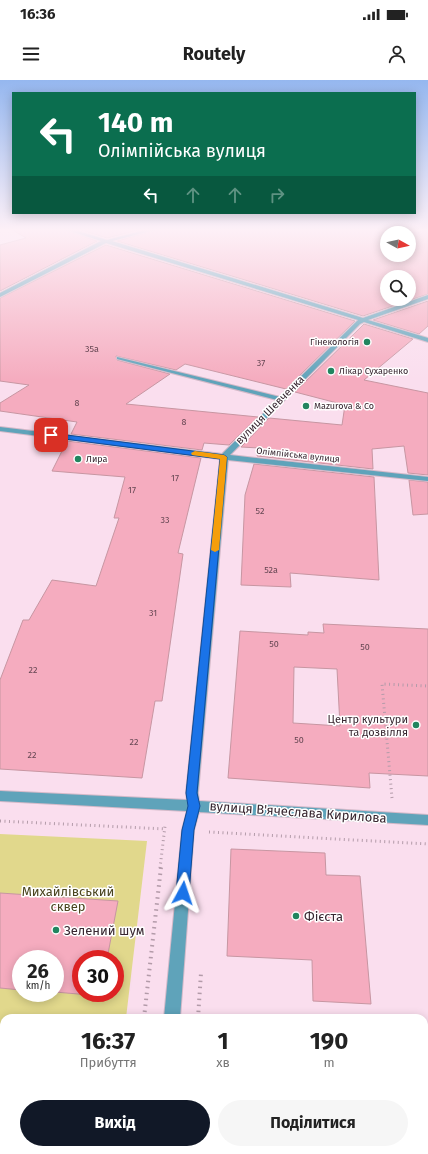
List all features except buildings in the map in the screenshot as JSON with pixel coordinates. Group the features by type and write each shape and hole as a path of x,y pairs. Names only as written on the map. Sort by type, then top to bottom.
{"street":[{"path":"0,296 33,279"},
{"path":"228,279 428,340"},
{"name":"вулиця Шевченка","path":"224,457 358,323 428,297"},
{"path":"119,358 281,399"},
{"name":"Олімпійська вулиця","path":"0,429 224,457 428,480"},
{"path":"172,1014 188,830 194,806 192,793 224,457"},
{"name":"вулиця В'ячеслава Кирилова","path":"0,796 428,820"}],"path":[{"path":"393,805 382,684 428,686"},
{"path":"210,832 216,807"},
{"path":"0,821 428,844"}],"green space":[{"name":"Михайлівський сквер","path":"0,834 147,841 126,1014 0,1014"}],"slow traffic":[{"path":"195,453 224,457 215,550"}],"place":[{"name":"Гінекологія","path":"367,342"},
{"name":"Лікар Сухаренко","path":"331,371"},
{"name":"Mazurova & Co","path":"306,406"},
{"name":"Лира","path":"78,459"},
{"name":"Центр культури та дозвілля","path":"416,725"},
{"name":"Фієста","path":"296,916"},
{"name":"Зелений шум","path":"56,930"}],"route":[{"path":"51,435 224,457 192,793 194,806 188,830 183,893"}]}
